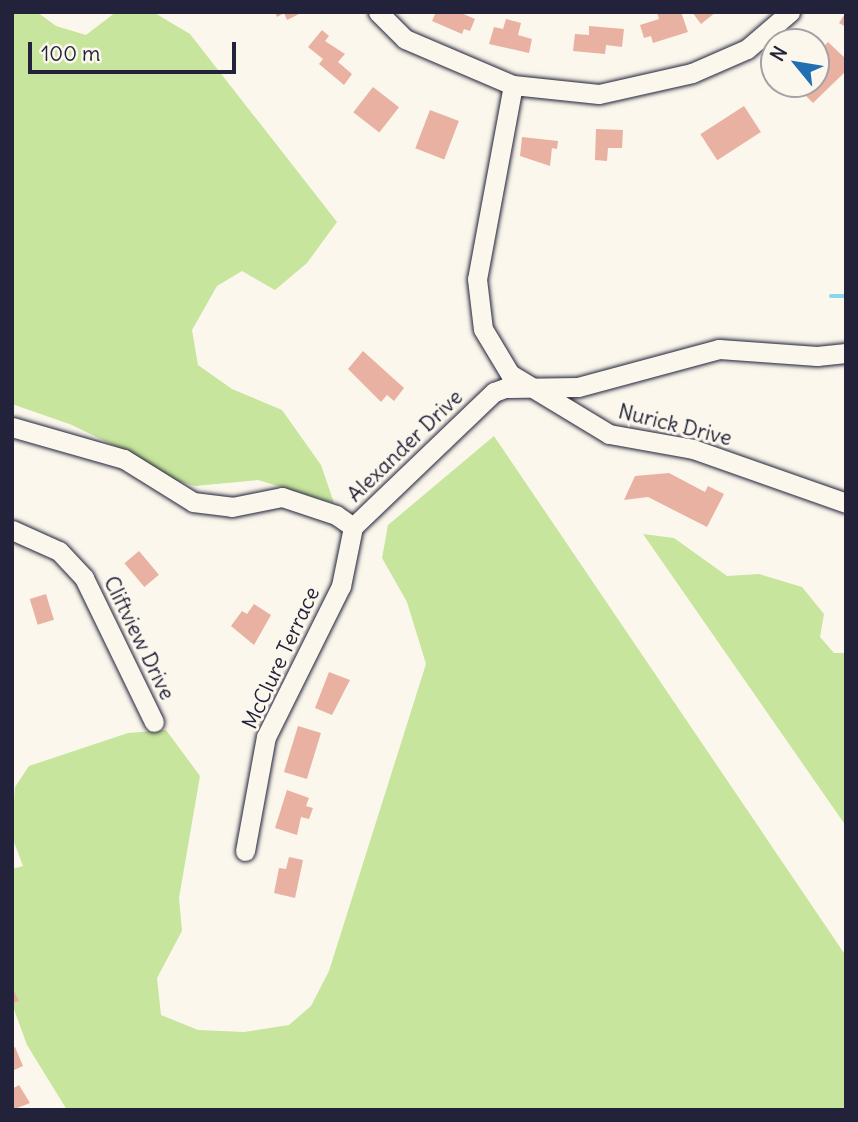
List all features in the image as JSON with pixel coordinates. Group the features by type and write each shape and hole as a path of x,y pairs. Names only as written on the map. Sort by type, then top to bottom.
{"street":[{"path":"378,12 405,39 513,85 599,94 680,76 747,49 790,12"},
{"name":"Nurick Drive","path":"513,85 477,279 483,329 510,374 525,388 610,434 693,449 846,503"},
{"name":"Alexander Drive","path":"12,427 124,459 193,502 232,507 282,496 336,515 353,527 494,392 525,388 578,387 719,349 817,356 846,353"},
{"name":"McClure Terrace","path":"245,851 266,737 341,586 353,527"},
{"name":"Cliftview Drive","path":"12,530 59,551 85,578 155,722"}],"green space":[{"path":"12,12 37,12 56,26 86,35 116,12 153,12 190,34 337,222 307,263 275,290 242,271 217,286 192,330 198,365 232,389 282,410 321,465 334,503 258,480 195,486 160,476 123,450 72,425 12,404"},
{"path":"494,436 846,956 846,1110 67,1110 27,1045 12,1004 12,869 23,866 12,837 15,787 29,766 128,733 166,730 200,776 179,898 182,931 157,978 161,1015 198,1030 244,1032 289,1025 311,1006 329,971 426,664 407,602 382,558 388,525"},
{"path":"643,534 674,538 727,576 759,574 802,587 824,614 820,637 834,653 846,653 846,826"}],"building":[{"path":"275,12 299,14 287,20 284,13 277,17"},
{"path":"436,12 459,12 475,19 470,31 464,29 462,34 432,21"},
{"path":"657,12 681,12 688,32 653,43 651,36 644,38 640,25 659,19"},
{"path":"692,12 716,12 701,24"},
{"path":"846,12 846,27 839,23"},
{"path":"506,19 521,23 518,35 532,39 529,53 489,44 494,27 503,29"},
{"path":"589,26 624,29 622,47 606,45 605,54 573,51 575,34 589,35"},
{"path":"322,30 329,36 325,41 345,54 338,62 352,74 344,85 319,64 323,59 308,47"},
{"path":"830,44 846,59 846,71 830,87"},
{"path":"373,87 399,107 379,133 353,112"},
{"path":"744,106 761,132 717,160 700,134"},
{"path":"430,110 459,121 444,159 415,148"},
{"path":"596,129 623,130 622,148 608,148 607,161 595,160"},
{"path":"522,137 558,141 557,149 552,148 550,166 520,156"},
{"path":"363,351 404,388 394,401 387,395 381,402 348,369"},
{"path":"669,473 705,492 708,486 724,494 707,527 648,497 624,500 635,476"},
{"path":"139,551 159,575 144,587 124,563"},
{"path":"46,594 54,620 38,625 30,599"},
{"path":"254,604 271,615 254,645 231,626 242,611 247,614"},
{"path":"329,672 350,680 332,715 315,708"},
{"path":"298,726 321,733 307,779 284,772"},
{"path":"287,790 309,798 306,806 313,808 309,819 301,817 297,835 275,828"},
{"path":"289,857 303,860 295,898 274,893 279,868 286,869"},
{"path":"12,987 19,1001 12,1003"},
{"path":"15,1047 23,1066 12,1071 12,1048"},
{"path":"19,1085 30,1103 12,1110 12,1089"}],"waterway":[{"path":"831,296 846,296"}]}
